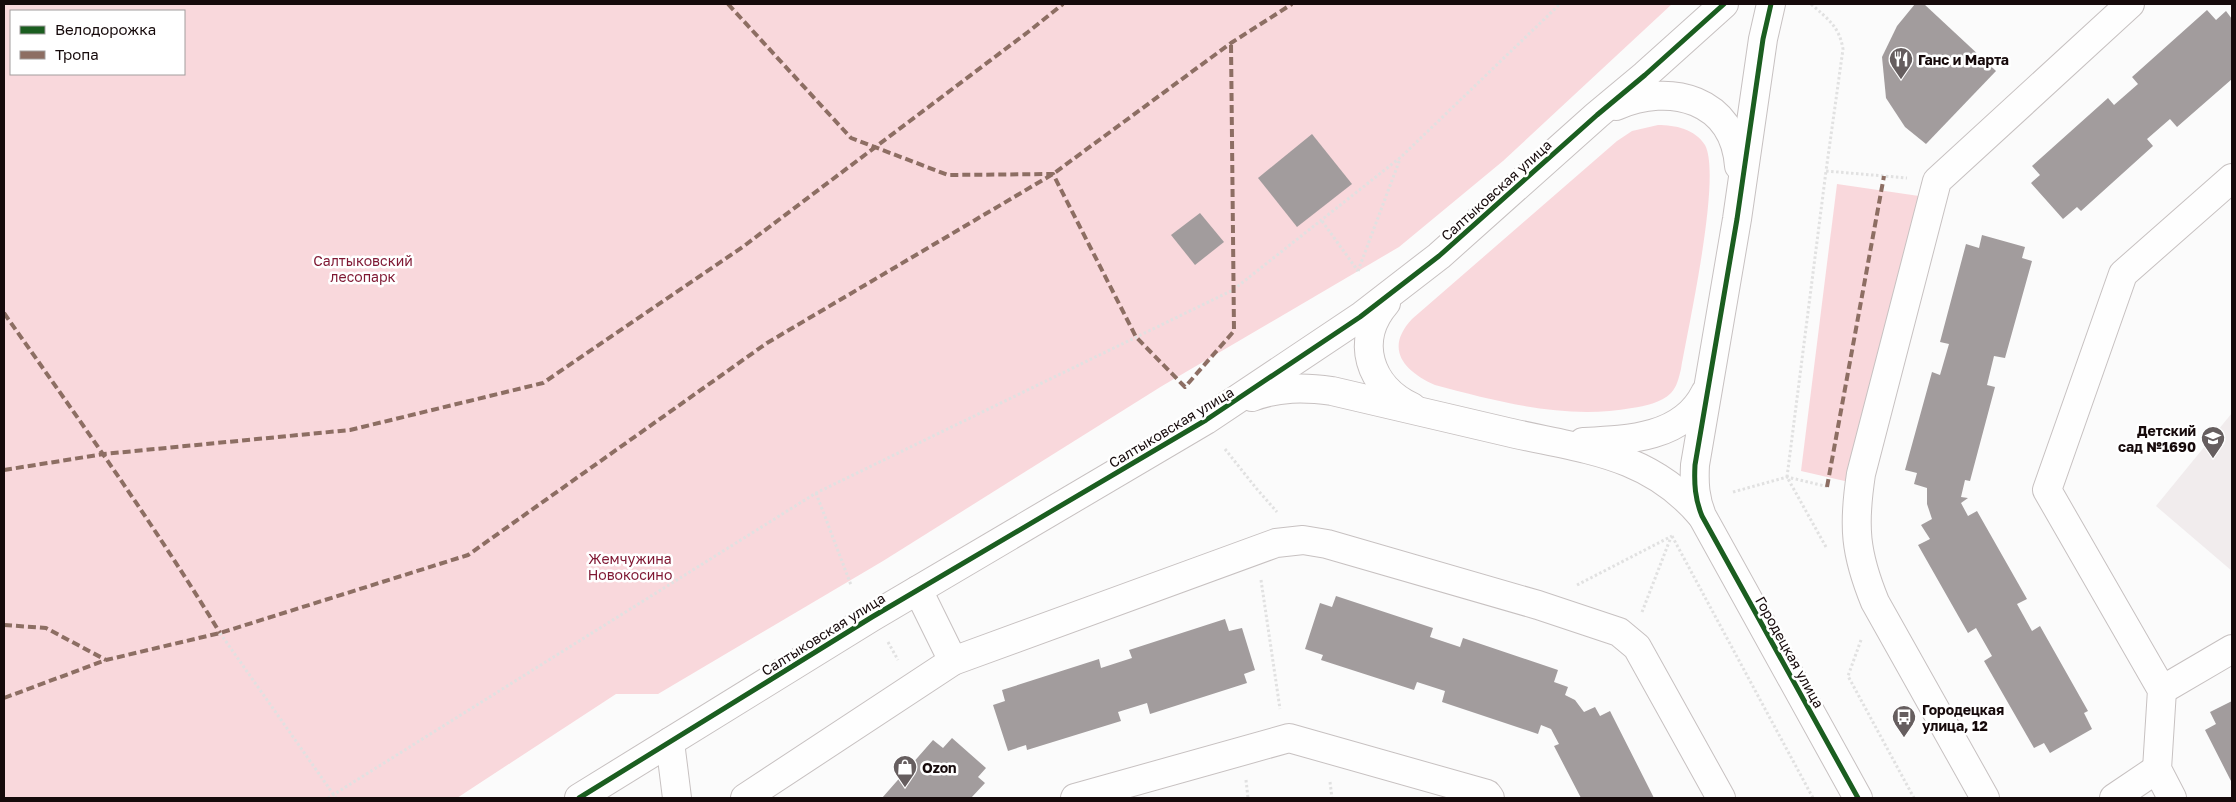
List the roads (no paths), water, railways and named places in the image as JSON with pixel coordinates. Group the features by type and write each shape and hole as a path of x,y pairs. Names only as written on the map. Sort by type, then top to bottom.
{"street":[{"name":"Салтыковская улица","path":"579,798 918,590 1206,420 1360,317 1439,256 1597,115 1646,75 1724,4"},
{"path":"1702,516 1696,500 1694,465 1736,219 1763,38 1771,4"},
{"path":"1985,798 1875,602 1864,576 1858,553 1856,530 1861,474 1937,181 2130,4"},
{"name":"Салтыковская улица","path":"1597,115 1637,98 1656,95 1673,95 1689,99 1711,110 1729,129 1736,142 1740,173 1736,219"},
{"path":"2172,798 2157,769 2162,690 2047,490 2124,274 2232,178"},
{"path":"1425,413 1405,404 1379,378 1370,361 1367,346 1370,329 1378,313 1391,298 1439,256"},
{"path":"1519,435 1578,442 1627,439 1663,431 1679,423 1695,409 1706,390 1710,374"},
{"path":"1206,420 1267,391 1284,388 1308,388 1332,391 1576,447 1627,462 1666,481 1681,493 1702,516"},
{"name":"Городецкая улица","path":"1702,516 1858,798"},
{"path":"745,798 953,661 1276,543 1303,540 1327,544 1538,605 1619,632 1637,647 1721,798"},
{"path":"918,590 953,661"},
{"path":"2162,690 2232,648"},
{"path":"1075,798 1289,738 1487,794 1490,798"},
{"path":"670,742 677,798"},
{"path":"2114,798 2157,769"}],"place":[{"name":"Ганс и Марта","path":"1901,80"},
{"name":"Детский сад №1690","path":"2213,459"},
{"name":"Городецкая улица, 12","path":"1904,738"},
{"name":"Ozon","path":"905,788"}],"park label":[{"name":"Салтыковский лесопарк","path":"363,268"},
{"name":"Жемчужина Новокосино","path":"630,566"}]}
